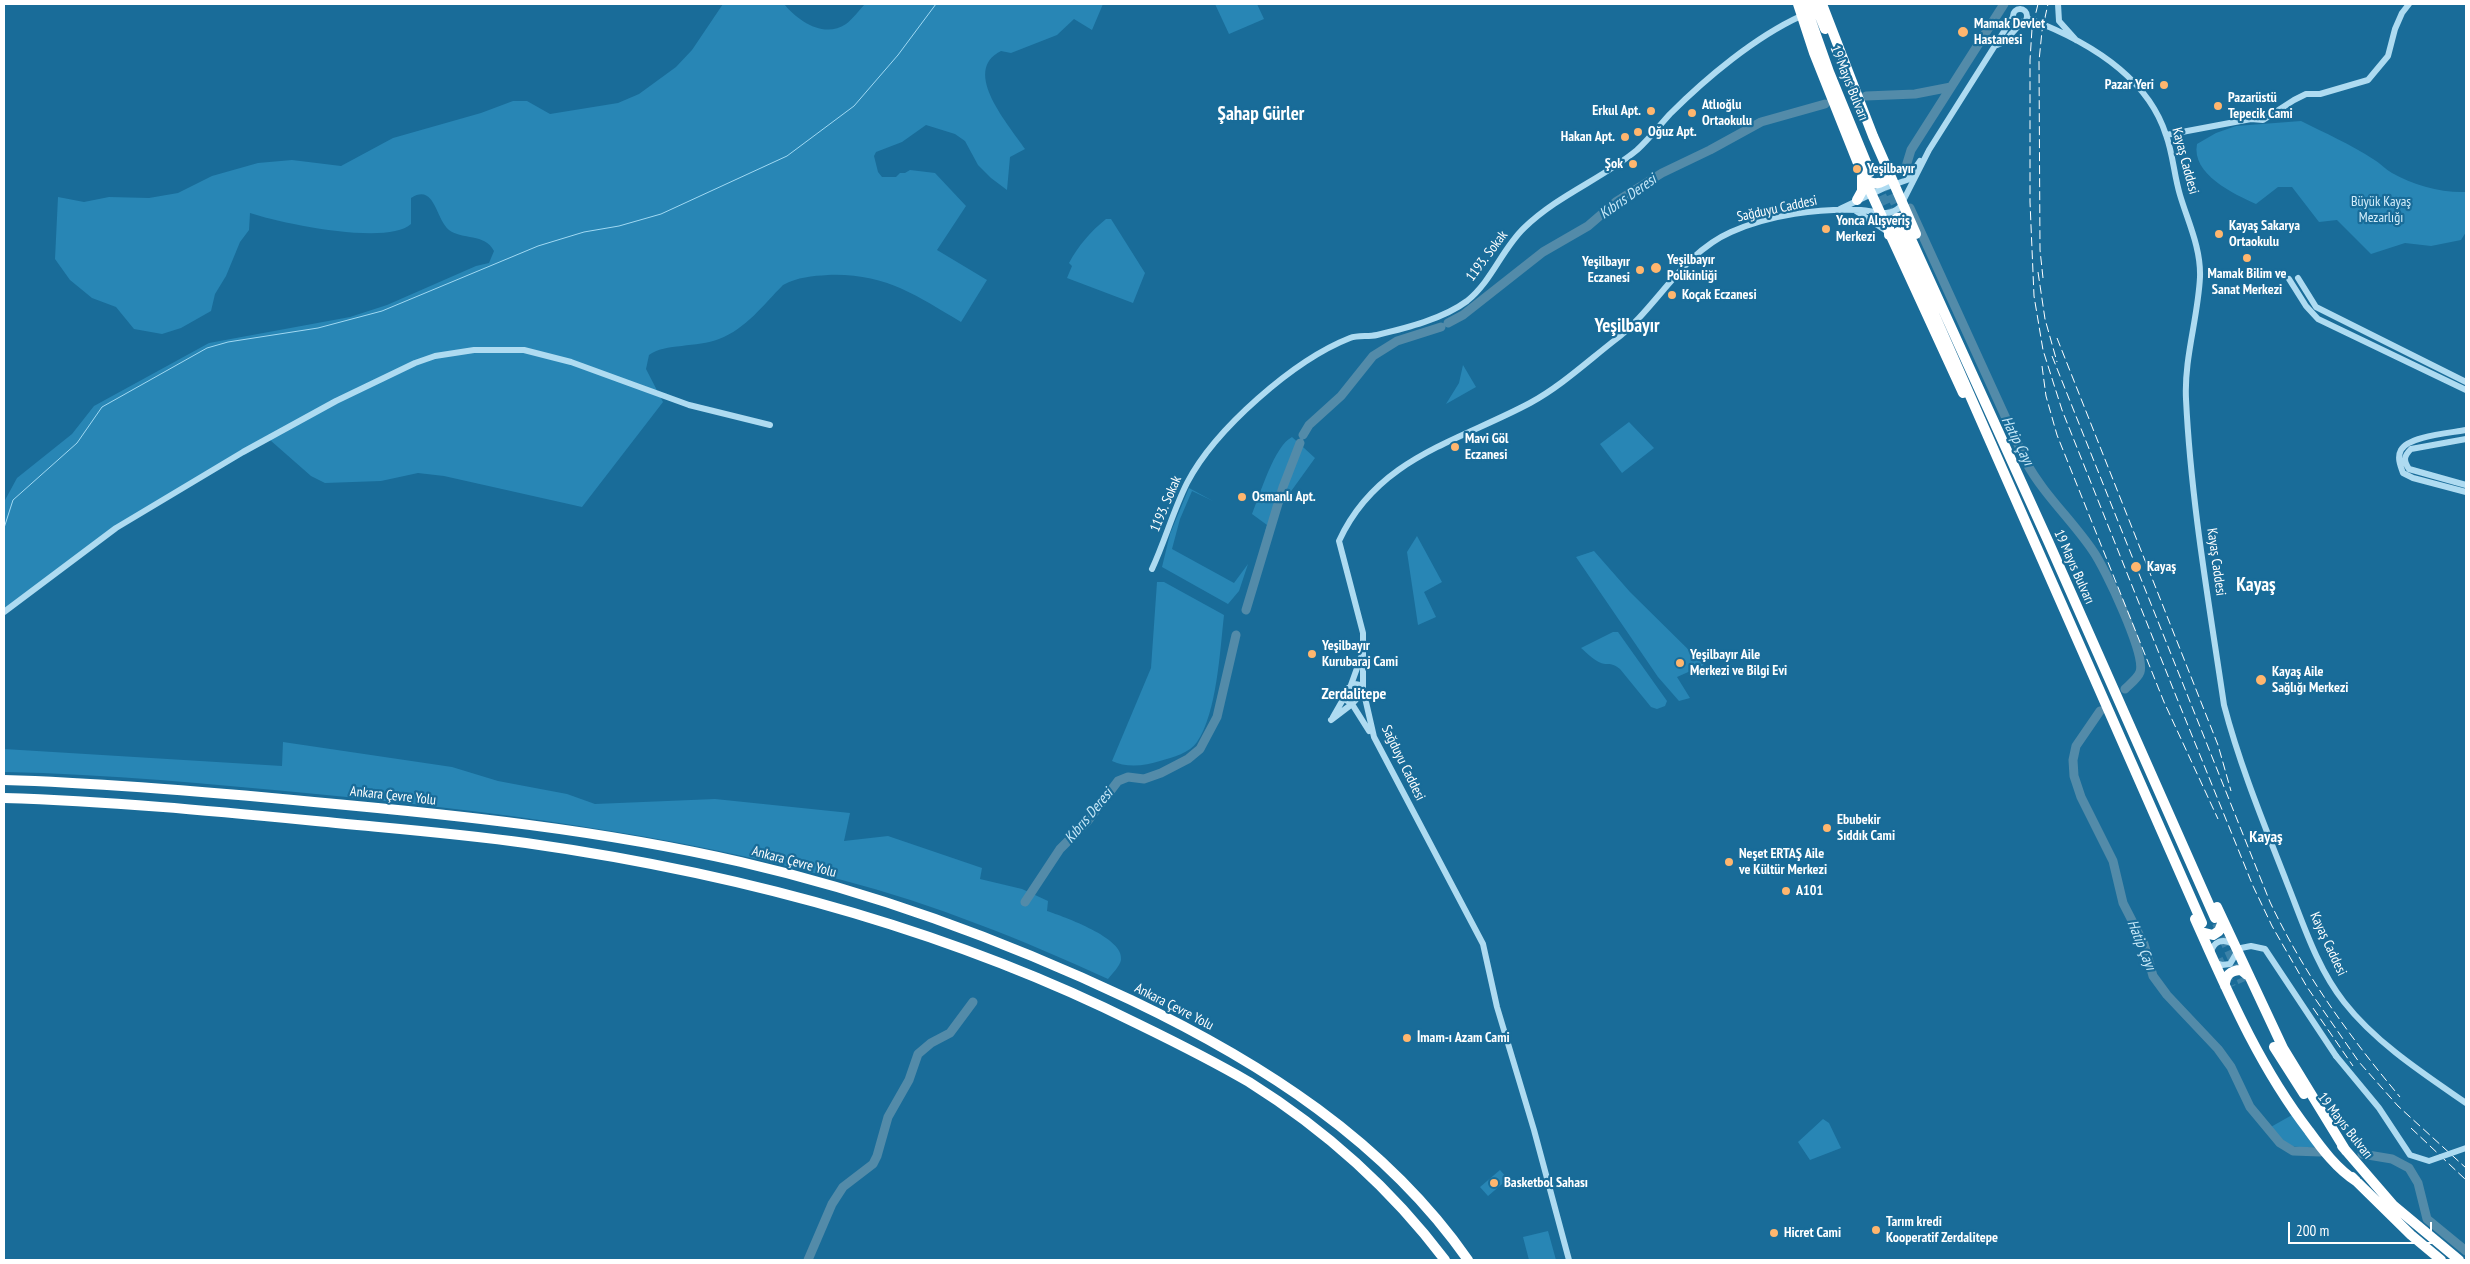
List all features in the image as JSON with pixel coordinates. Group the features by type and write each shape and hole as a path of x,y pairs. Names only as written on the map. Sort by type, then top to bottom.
{"highway":[{"path":"1798,4 1801,16 1874,169 1894,184 1902,203 1901,229"},
{"name":"19 Mayıs Bulvarı","path":"1804,4 1829,72 1874,169"},
{"name":"19 Mayıs Bulvarı","path":"1815,4 1874,169"},
{"path":"1822,4 1874,169 1872,194 1880,213 1901,229"},
{"path":"1856,205 1863,187 1874,169"},
{"name":"19 Mayıs Bulvarı","path":"1901,229 1956,381 1989,440 2118,731 2213,958 2228,987 2246,1034 2291,1108 2321,1143 2348,1173 2411,1235 2441,1260"},
{"name":"19 Mayıs Bulvarı","path":"1901,229 1985,390 2001,441 2049,543 2117,699 2219,920 2235,949 2245,978 2283,1048 2346,1151 2393,1205 2459,1260"},
{"name":"Ankara Çevre Yolu","path":"4,780 147,787 430,812 704,854 775,871 896,905 953,924 1078,975 1168,1018 1266,1072 1312,1105 1376,1156 1406,1184 1468,1260"},
{"path":"4,798 228,812 526,842 706,874 841,908 894,924 952,944 1070,992 1155,1032 1249,1083 1328,1138 1364,1170 1397,1203 1444,1260"},
{"path":"2202,928 2213,935 2219,931 2219,920"},
{"path":"2228,987 2226,978 2232,972 2241,970 2245,978"},
{"path":"2321,1143 2330,1157 2347,1175 2356,1181"}],"street":[{"path":"1996,46 2004,42 2025,18 2030,4"},
{"path":"2058,4 2059,21 2077,42"},
{"path":"2166,135 2251,119 2263,120 2306,94 2330,91 2368,80 2388,56 2402,12 2409,4"},
{"path":"1839,209 1856,205 1880,213 1895,212 1902,203 1930,150 1996,46 2016,10 2021,6 2025,18"},
{"name":"1193. Sokak","path":"1152,570 1176,507 1193,473 1223,434 1254,403 1300,366 1352,337 1374,336 1447,313 1468,300 1483,284 1520,231 1535,218 1556,201 1628,157 1697,89 1753,45 1801,16"},
{"path":"2013,16 2017,22 2025,18"},
{"name":"Kayaş Caddesi","path":"2025,18 2051,27 2121,69 2147,95 2166,135 2180,194 2198,255 2200,276 2186,396 2190,452 2224,705 2234,743 2308,935 2334,988 2352,1012 2380,1038 2466,1103"},
{"path":"1839,209 1856,205 1872,194 1907,180 1930,150"},
{"path":"1874,169 1895,178 1907,180"},
{"path":"1856,205 1873,220 1901,229"},
{"name":"Sağduyu Caddesi","path":"1569,1260 1534,1130 1497,1007 1483,944 1374,737 1363,689 1363,633 1359,610 1339,541 1370,492 1388,476 1429,450 1530,403 1547,392 1631,327 1698,253 1730,232 1793,215 1839,209"},
{"path":"2298,278 2316,307 2466,382"},
{"path":"2289,279 2306,306 2318,319 2466,390"},
{"path":"4,612 116,528 234,457 336,401 414,363 435,356 474,350 524,350 570,362 689,405 770,425"},
{"path":"2466,430 2409,441 2401,450 2399,461 2403,473 2414,478 2466,492"},
{"path":"2466,439 2411,448 2405,455 2405,462 2409,469 2466,485"},
{"path":"1352,685 1360,685 1363,689 1361,696 1331,720 1352,685 1362,653"},
{"path":"1345,696 1374,737"},
{"path":"2219,941 2227,941 2235,949 2230,964 2222,966 2213,958 2213,946 2219,941"},
{"path":"2235,949 2256,946 2265,949 2336,1056 2379,1108 2410,1155 2429,1161 2466,1148"}],"green space":[{"path":"723,4 784,4 804,22 820,29 829,30 846,24 865,4 1103,4 1092,30 1074,19 1057,35 1011,53 1001,51 990,60 985,72 992,99 1025,149 1010,157 1007,190 978,165 965,141 955,134 926,125 902,142 876,152 874,156 878,172 882,177 896,177 900,173 910,170 935,173 966,206 937,250 987,280 961,322 914,295 883,282 848,275 811,276 794,280 783,285 746,323 729,335 701,344 656,351 649,355 646,369 663,402 582,507 444,476 418,473 381,481 325,483 311,476 270,440 135,518 4,609 4,502 17,478 72,434 94,406 209,343 350,317 387,305 476,266 489,263 494,251 490,245 479,239 460,235 449,230 444,225 430,198 425,195 411,198 411,224 399,230 380,233 333,231 284,222 250,213 249,230 240,242 226,276 215,294 211,311 181,328 162,334 134,329 116,307 92,298 70,280 55,259 58,197 84,202 109,197 149,198 178,193 212,176 258,163 292,160 341,166 393,138 481,113 513,101 527,101 550,114 618,103 639,94 676,67 692,50"},
{"path":"1215,4 1257,4 1264,19 1229,34"},
{"name":"Büyük Kayaş Mezarlığı","path":"2301,121 2355,148 2392,173 2409,181 2437,190 2466,192 2466,232 2461,240 2431,246 2405,243 2371,254 2337,220 2319,222 2292,187 2278,187 2256,204 2216,182 2207,174 2197,155 2197,144 2216,133 2236,126"},
{"path":"1106,219 1111,219 1145,273 1133,303 1067,278 1072,266 1069,263 1076,251"},
{"path":"1463,365 1476,387 1446,404 1459,383"},
{"path":"1629,422 1654,448 1622,473 1600,444"},
{"path":"1292,437 1315,458 1279,508 1269,533 1265,532 1267,525 1252,514 1263,484 1279,450"},
{"path":"1189,488 1213,501 1192,491 1180,519 1172,549 1234,583 1248,564 1239,591 1228,604 1162,567 1170,534"},
{"path":"1417,536 1442,582 1424,592 1436,617 1418,625 1407,552"},
{"path":"1594,551 1630,592 1704,665 1677,677 1690,698 1679,701 1658,677 1576,557"},
{"path":"1157,582 1164,582 1224,615 1213,698 1204,730 1194,746 1186,752 1154,763 1136,766 1123,765 1112,761 1151,668"},
{"path":"1613,632 1618,632 1667,701 1665,706 1657,709 1651,707 1620,669 1598,662 1581,648"},
{"path":"283,742 452,767 498,781 567,794 595,804 715,799 850,813 844,841 888,836 982,868 980,879 1022,889 1048,901 1047,911 1079,923 1104,936 1120,952 1121,960 1108,979 1044,950 910,900 842,880 777,864 647,837 449,808 382,801 160,780 4,772 4,749 282,766"},
{"path":"2292,1115 2315,1147 2300,1147 2284,1143 2269,1128"},
{"path":"1823,1119 1829,1123 1841,1148 1810,1160 1798,1142"},
{"name":"Basketbol Sahası","path":"1500,1170 1508,1179 1488,1196 1480,1187"},
{"path":"1548,1231 1556,1260 1529,1260 1523,1237"}],"waterway":[{"path":"4,528 13,500 77,443 102,407 207,348 228,342 318,328 382,311 538,246 584,232 619,226 661,214 787,156 854,106 898,55 936,4"},
{"name":"Hatip Çayı","path":"1904,173 1911,150 2004,4"},
{"name":"Kıbrıs Deresi","path":"1866,96 1915,94 1951,87"},
{"name":"Kıbrıs Deresi","path":"1448,323 1463,315 1543,252 1588,226 1617,201 1662,173 1710,150 1761,122 1825,104"},
{"name":"Hatip Çayı","path":"1910,208 2026,462 2041,485 2093,551 2115,592 2131,630 2140,662 2139,674 2125,689"},
{"name":"Kıbrıs Deresi","path":"1303,435 1309,425 1341,396 1373,356 1397,341 1441,327"},
{"name":"Kıbrıs Deresi","path":"1246,610 1283,487 1300,443"},
{"name":"Kıbrıs Deresi","path":"1025,902 1060,849 1087,822 1118,781 1128,777 1144,779 1161,773 1188,759 1200,749 1217,717 1236,635"},
{"name":"Hatip Çayı","path":"2100,711 2076,746 2073,760 2074,776 2081,797 2113,861 2123,903 2144,944 2153,976 2167,995 2218,1049 2231,1067 2250,1107 2280,1143 2293,1151 2320,1152"},
{"name":"Kıbrıs Deresi","path":"808,1260 832,1204 843,1187 873,1164 888,1117 909,1080 918,1054 931,1043 950,1033 973,1002"},
{"name":"Hatip Çayı","path":"2362,1154 2392,1159 2409,1168 2418,1183 2427,1219 2466,1251"}],"tunnel":[{"path":"1879,167 1905,224"},
{"path":"1875,182 1893,221"},
{"path":"2217,923 2243,982"},
{"path":"2218,959 2231,987"}],"railway":[{"path":"2038,4 2032,29 2030,60 2030,202 2034,296 2043,350 2062,410 2253,886 2272,926 2307,987 2359,1062 2398,1106 2466,1168"},
{"path":"2043,278 2040,250 2039,61 2042,31 2048,4"},
{"path":"2038,272 2045,319 2057,362"},
{"path":"2057,338 2218,745 2231,791"},
{"path":"2052,356 2270,902 2297,954 2329,1004 2400,1097"},
{"path":"2042,366 2046,396 2057,435 2164,702 2218,819"},
{"path":"2313,1008 2353,1066"},
{"path":"2411,1128 2466,1180"}],"place":[{"name":"Mamak Devlet Hastanesi","path":"1963,32"},
{"name":"Pazar Yeri","path":"2164,85"},
{"name":"Pazarüstü Tepecik Cami","path":"2218,106"},
{"name":"Erkul Apt.","path":"1651,111"},
{"name":"Atlıoğlu Ortaokulu","path":"1692,113"},
{"name":"Oğuz Apt.","path":"1638,132"},
{"name":"Hakan Apt.","path":"1625,137"},
{"name":"Şok","path":"1633,164"},
{"name":"Yeşilbayır","path":"1857,169"},
{"name":"Yonca Alışveriş Merkezi","path":"1826,229"},
{"name":"Kayaş Sakarya Ortaokulu","path":"2219,234"},
{"name":"Mamak Bilim ve Sanat Merkezi","path":"2247,258"},
{"name":"Yeşilbayır Polikinliği","path":"1656,268"},
{"name":"Yeşilbayır Eczanesi","path":"1640,270"},
{"name":"Koçak Eczanesi","path":"1672,295"},
{"name":"Mavi Göl Eczanesi","path":"1455,447"},
{"name":"Osmanlı Apt.","path":"1242,497"},
{"name":"Kayaş","path":"2136,567"},
{"name":"Yeşilbayır Kurubaraj Cami","path":"1312,654"},
{"name":"Yeşilbayır Aile Merkezi ve Bilgi Evi","path":"1680,663"},
{"name":"Kayaş Aile Sağlığı Merkezi","path":"2261,680"},
{"name":"Ebubekir Sıddık Cami","path":"1827,828"},
{"name":"Neşet ERTAŞ Aile ve Kültür Merkezi","path":"1729,862"},
{"name":"A101","path":"1786,891"},
{"name":"İmam-ı Azam Cami","path":"1407,1038"},
{"name":"Basketbol Sahası","path":"1494,1183"},
{"name":"Tarım kredi Kooperatif Zerdalitepe","path":"1876,1230"},
{"name":"Hicret Cami","path":"1774,1233"}],"district":[{"name":"Şahap Gürler","path":"1261,115"},
{"name":"Yeşilbayır","path":"1627,327"},
{"name":"Kayaş","path":"2256,586"},
{"name":"Zerdalitepe","path":"1354,694"},
{"name":"Kayaş","path":"2266,837"}]}
